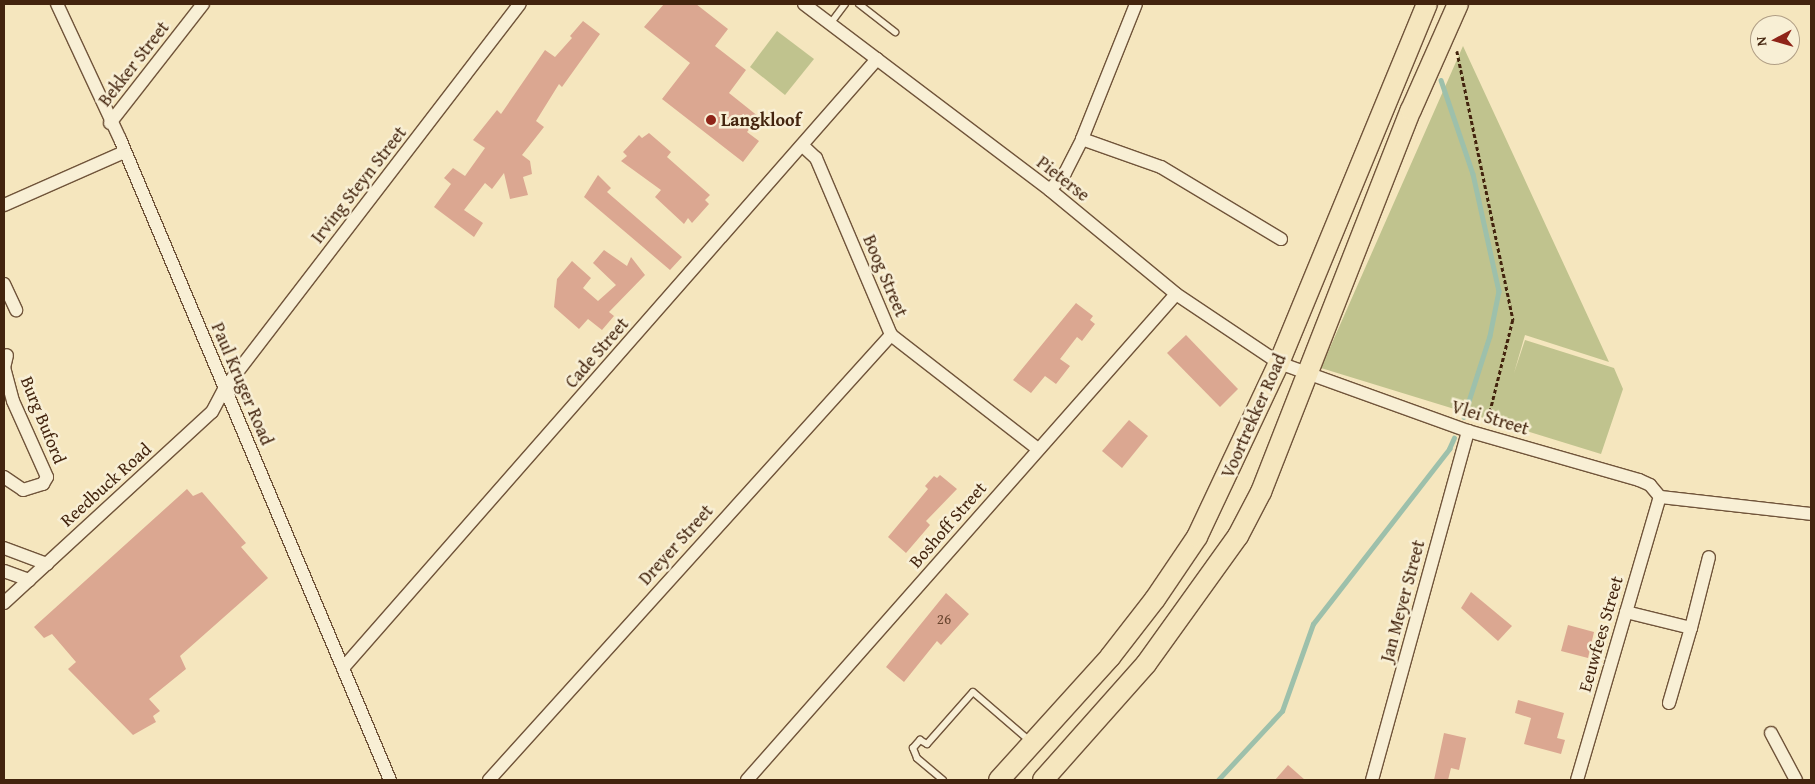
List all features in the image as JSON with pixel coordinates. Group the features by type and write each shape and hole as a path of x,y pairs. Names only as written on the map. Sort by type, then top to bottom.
{"main road":[{"name":"Voortrekker Road","path":"999,780 1110,657 1155,599 1197,537 1279,363 1428,4"},
{"name":"Voortrekker Road","path":"1043,780 1146,664 1238,536 1261,492 1411,110 1458,4"}],"street":[{"name":"Paul Kruger Road","path":"56,4 124,152 390,780"},
{"name":"Bekker Street","path":"110,123 203,4"},
{"name":"Irving Steyn Street","path":"225,388 520,4"},
{"name":"Pieterse","path":"804,4 1050,190 1176,294 1279,363 1306,374"},
{"path":"1050,190 1065,172 1082,139 1136,4"},
{"name":"Cade Street","path":"343,668 803,146 877,59"},
{"path":"1082,139 1161,167 1281,239"},
{"name":"Boog Street","path":"803,146 816,158 890,336 1038,449"},
{"path":"4,205 124,152"},
{"path":"4,284 16,310"},
{"name":"Boshoff Street","path":"747,780 1176,294"},
{"name":"Dreyer Street","path":"490,780 890,336"},
{"name":"Burg Buford","path":"4,477 23,490 43,484 47,477 14,401 4,368 7,355"},
{"name":"Vlei Street","path":"1306,374 1468,431 1639,480 1650,485 1660,497"},
{"name":"Reedbuck Road","path":"4,603 212,412 225,388"},
{"name":"Jan Meyer Street","path":"1372,780 1468,431"},
{"path":"1660,497 1811,514"},
{"name":"Eeuwfees Street","path":"1577,780 1660,497"},
{"path":"4,548 46,564"},
{"path":"1670,703 1709,557"},
{"path":"4,571 29,580"},
{"path":"1626,612 1691,628"},
{"path":"1771,733 1796,780"}],"lane":[{"path":"830,24 845,4"},
{"path":"859,4 895,32"},
{"path":"943,780 917,758 913,748 920,740 927,744 973,692 1032,743"}],"path":[{"path":"1454,41 1513,320 1484,436"}],"green space":[{"path":"777,31 814,59 785,95 750,67"},
{"path":"1463,46 1609,362 1525,335 1514,373 1525,340 1614,368 1623,389 1601,454 1321,368"}],"building":[{"path":"664,4 696,4 728,29 715,46 746,70 729,93 759,117 747,132 759,141 743,162 662,99 690,63 644,27"},
{"path":"583,21 600,34 562,87 559,84 536,121 544,127 522,155 530,161 532,174 523,177 528,195 510,199 504,173 492,189 485,183 464,210 483,223 474,237 434,207 451,184 444,178 453,168 465,176 485,148 473,140 497,110 501,114 545,50 555,57 572,38 570,36"},
{"path":"649,133 671,152 667,157 710,195 705,200 709,204 692,223 688,218 684,224 655,197 661,190 621,161 627,156 623,152 639,135 642,138"},
{"path":"598,175 611,188 607,192 682,257 670,270 584,197"},
{"path":"604,250 627,266 631,257 645,275 609,312 614,316 602,330 588,319 579,329 554,307 557,279 572,261 591,278 583,288 598,301 616,285 593,263"},
{"path":"1076,303 1093,316 1090,320 1095,324 1082,341 1077,337 1060,359 1070,366 1056,384 1045,376 1031,393 1013,380"},
{"path":"1186,335 1238,389 1220,407 1167,353"},
{"path":"1129,420 1148,436 1122,468 1102,451"},
{"path":"940,475 957,489 926,521 930,525 906,553 888,537 928,489 925,486 934,476 937,478"},
{"path":"187,489 193,496 202,492 246,543 241,547 268,578 180,656 186,669 149,699 160,711 153,716 156,722 133,735 68,669 76,662 52,634 44,638 34,627"},
{"path":"1471,592 1512,626 1498,641 1461,608"},
{"path":"946,593 969,614 941,645 937,641 904,682 886,667"},
{"path":"1568,625 1594,632 1588,658 1561,651"},
{"path":"1518,700 1564,713 1557,738 1565,740 1561,754 1524,744 1531,718 1515,713"},
{"path":"1444,733 1466,738 1459,770 1451,768 1448,780 1434,780"},
{"path":"1288,765 1305,780 1275,780"}],"waterway":[{"path":"1441,80 1473,174 1499,291 1490,336 1464,417"},
{"path":"1218,780 1282,711 1313,624 1449,449 1454,438"}],"place":[{"name":"Langkloof","path":"711,120"}]}
